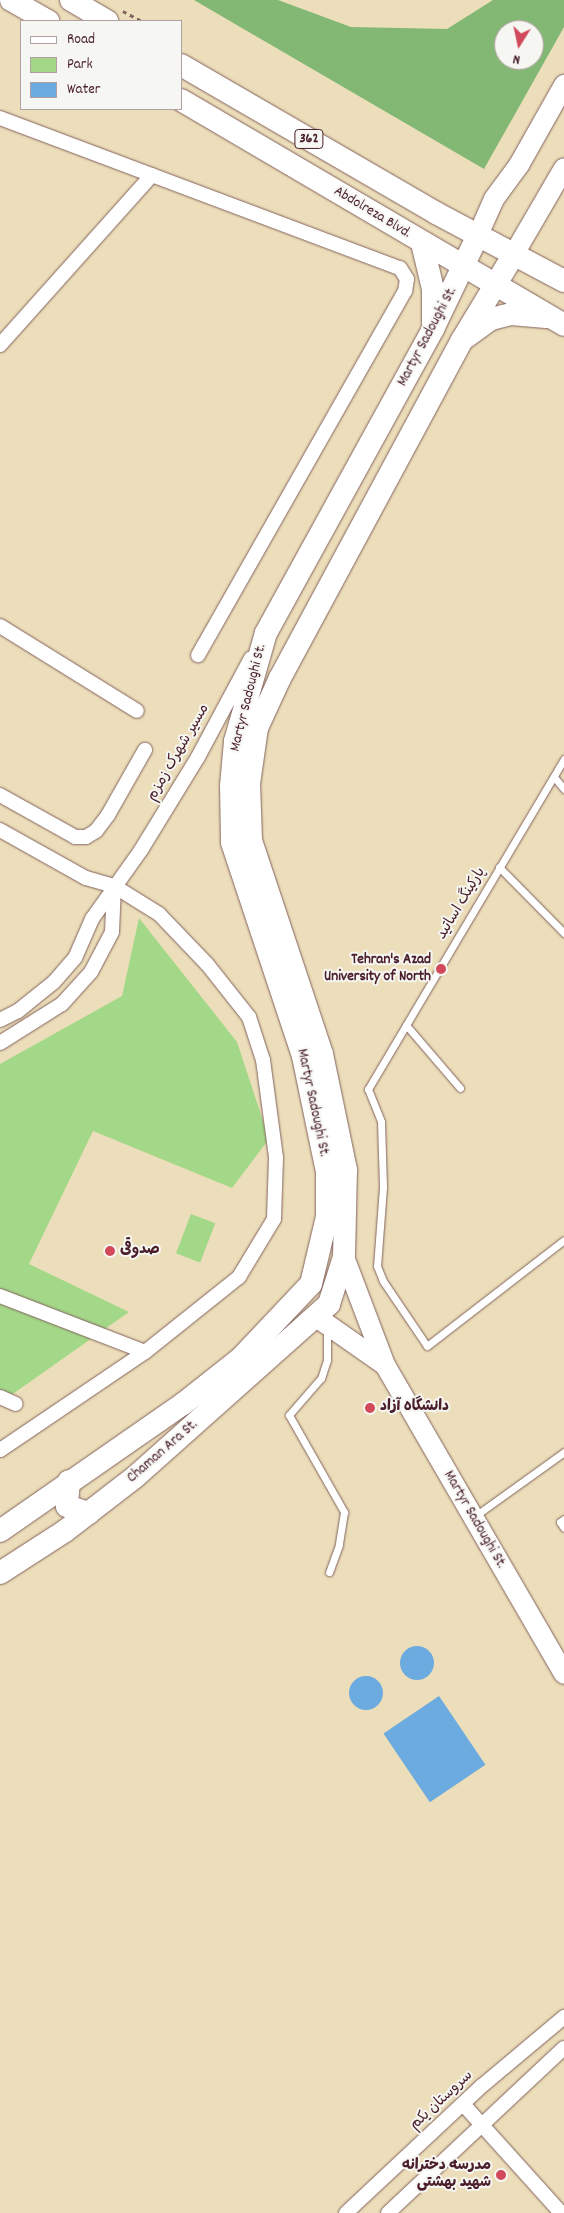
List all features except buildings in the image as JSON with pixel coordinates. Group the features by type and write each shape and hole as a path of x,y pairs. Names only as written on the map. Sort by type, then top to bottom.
{"main road":[{"path":"11,0 46,20"},
{"path":"70,0 105,20"},
{"name":"362","path":"182,66 478,235 564,281"},
{"path":"478,235 494,199 519,165 564,85"},
{"name":"Abdolreza Blvd.","path":"182,101 558,321"},
{"path":"514,254 564,168"},
{"name":"Martyr Sadoughi St.","path":"292,1307 311,1284 320,1250 327,1217 327,1172 303,1056 232,842 230,786 235,741 266,632 433,329 478,235"},
{"path":"422,243 433,290 433,329"},
{"name":"Martyr Sadoughi St.","path":"321,1321 344,1257 346,1170 340,1133 322,1054 251,840 249,784 257,728 280,678 462,340 494,284 514,254"},
{"path":"462,340 491,320 511,314 558,321"},
{"name":"Martyr Sadoughi St.","path":"344,1257 385,1365 564,1674"},
{"name":"Chaman Ara St.","path":"3,1529 69,1481 183,1404 240,1359 292,1307"},
{"path":"321,1321 385,1365"},
{"name":"Chaman Ara St.","path":"0,1573 89,1513 135,1477 321,1321"},
{"path":"69,1481 67,1506 89,1513"},
{"path":"3,1529 27,1526 33,1533 27,1555"}],"street":[{"path":"0,118 400,268 407,279 405,291 198,655"},
{"path":"0,345 152,175"},
{"path":"0,626 137,711"},
{"name":"مسیر شهرک زمزم","path":"0,1020 18,1011 54,982 75,958 92,919 146,841 198,757 266,632"},
{"path":"213,727 230,729 235,741"},
{"path":"0,795 75,836 86,837 96,831 108,815 145,750"},
{"path":"0,830 86,878 114,886 159,914 207,964 249,1017 263,1060 276,1158 274,1220 239,1277 145,1352 0,1450"},
{"path":"0,1043 62,1004 91,972 112,932 114,886"},
{"path":"0,1296 145,1352"},
{"path":"0,1397 16,1404"},
{"name":"سروستان یکم","path":"346,2213 463,2104 564,2017"},
{"path":"388,2213 564,2048"},
{"path":"463,2104 561,2213"}],"lane":[{"name":"پارکینگ اساتید","path":"564,759 368,1088 381,1122 382,1138 383,1187 377,1266 383,1282 427,1346 564,1240"},
{"path":"554,776 564,789"},
{"path":"499,867 564,933"},
{"path":"406,1025 460,1088"},
{"path":"321,1321 328,1360 320,1378 290,1415 344,1512 339,1545 329,1572"},
{"path":"472,1518 564,1452"},
{"path":"564,1519 560,1522 564,1528"}],"green space":[{"path":"194,0 278,0 351,27 447,29 493,0 564,0 564,27 544,62 544,20 494,20 494,70 540,70 484,169"},
{"path":"139,918 237,1042 269,1139 232,1188 93,1131 29,1264 129,1312 0,1403 0,1064 122,996"},
{"path":"191,1214 215,1223 200,1263 176,1253"}],"water":[{"path":"417,1646 424,1647 429,1651 433,1656 433,1670 429,1675 424,1679 417,1680 410,1679 405,1675 401,1670 400,1663 401,1656 405,1651 410,1647"},
{"path":"366,1676 373,1677 378,1681 382,1686 382,1700 378,1705 373,1709 366,1710 359,1709 354,1705 350,1700 349,1693 350,1686 354,1681 359,1677"},
{"path":"439,1696 485,1765 430,1802 383,1733"}],"place":[{"name":"Tehran's Azad University of North","path":"441,969"},
{"name":"صدوقی","path":"110,1251"},
{"name":"دانشگاه آزاد","path":"370,1408"},
{"name":"مدرسه دخترانه شهید بهشتی","path":"501,2175"}]}
